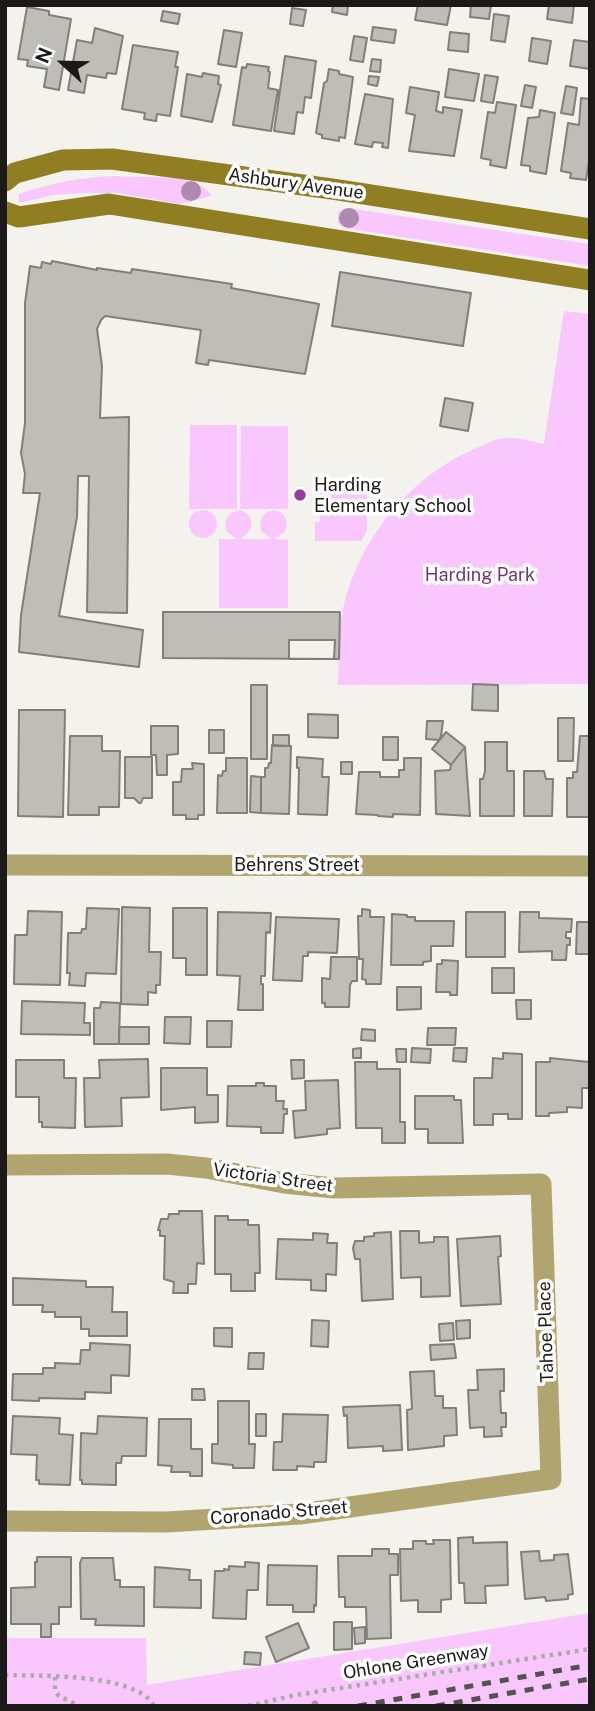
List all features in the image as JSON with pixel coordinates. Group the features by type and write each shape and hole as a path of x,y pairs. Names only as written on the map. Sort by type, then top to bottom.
{"street":[{"name":"Ashbury Avenue","path":"5,181 15,173 63,160 112,159 332,189 590,229"},
{"path":"5,212 19,217 109,204 590,280"},
{"name":"Behrens Street","path":"5,865 590,866"},
{"name":"Victoria Street","path":"5,1165 167,1164 206,1168 284,1183 334,1188 541,1184"},
{"name":"Tahoe Place","path":"541,1184 551,1479"},
{"name":"Coronado Street","path":"5,1521 166,1522 300,1514 551,1479"}],"path":[{"name":"Ohlone Greenway","path":"248,1706 296,1695 590,1649"},
{"path":"5,1675 102,1680 123,1685 142,1694 150,1699 153,1706"},
{"path":"55,1677 55,1691 59,1696 79,1706"}],"green space":[{"path":"115,176 182,179 205,188 212,196 180,204 117,193 83,193 53,195 19,203 19,194 43,187 78,179"},
{"path":"347,208 590,244 590,266 344,228 338,223 338,212"},
{"name":"Harding Park","path":"564,311 590,314 590,684 338,685 340,631 345,600 364,553 392,511 429,476 484,444 511,438 544,444"},
{"path":"190,425 237,425 237,509 189,509"},
{"path":"241,426 288,426 288,509 240,509"},
{"path":"367,480 367,531 361,541 315,541 315,522 320,522 319,486 353,485 354,481"},
{"path":"203,510 213,514 217,524 213,534 203,538 193,534 189,524 193,514"},
{"path":"240,510 250,517 252,525 244,537 239,539 272,539 261,531 264,515 274,510 285,516 285,532 274,539 288,540 288,608 219,608 219,539 237,539 226,531 226,523 230,514"},
{"path":"590,1613 590,1705 586,1706 5,1706 5,1638 146,1638 147,1685"}],"building":[{"path":"333,5 348,5 347,15 332,12"},
{"path":"418,5 451,5 447,25 415,20"},
{"path":"471,5 491,5 489,19 470,17"},
{"path":"549,5 574,5 572,23 547,19"},
{"path":"27,7 71,19 59,90 44,87 47,69 27,66 28,60 18,59"},
{"path":"292,8 306,10 303,26 290,24"},
{"path":"163,11 180,14 178,24 161,21"},
{"path":"494,14 509,16 505,42 491,40"},
{"path":"373,27 396,30 394,43 371,40"},
{"path":"95,28 123,36 116,74 107,73 106,78 87,75 84,93 68,90 77,40 92,43"},
{"path":"224,30 242,33 236,67 218,64"},
{"path":"450,32 469,34 468,52 448,50"},
{"path":"354,36 367,38 363,62 350,60"},
{"path":"532,38 551,41 547,64 529,61"},
{"path":"574,40 590,42 590,69 570,66"},
{"path":"133,45 178,52 170,116 157,114 156,121 144,119 145,113 122,109"},
{"path":"285,56 316,61 311,98 305,97 303,113 297,112 294,134 274,131"},
{"path":"372,59 381,60 380,72 370,71"},
{"path":"247,64 269,67 268,88 278,90 271,131 233,125 242,67 246,68"},
{"path":"329,69 353,77 345,138 339,137 339,141 322,138 322,135 316,133 324,83 327,81"},
{"path":"449,69 479,74 474,101 445,97"},
{"path":"203,73 219,76 218,84 221,85 212,122 181,116 187,74 202,77"},
{"path":"485,75 498,77 493,103 481,101"},
{"path":"369,76 379,77 377,86 368,84"},
{"path":"525,85 536,87 532,108 521,106"},
{"path":"566,86 577,88 573,115 561,113"},
{"path":"410,87 439,92 436,111 443,113 443,107 462,110 454,156 409,151 415,115 406,113"},
{"path":"365,94 393,99 388,148 382,147 383,143 373,142 372,147 355,144"},
{"path":"581,98 590,99 590,155 586,180 570,178 571,173 561,171 568,123 579,125"},
{"path":"497,102 516,105 506,168 490,165 491,160 481,158 488,112 495,113"},
{"path":"540,110 555,113 546,174 530,171 530,166 521,165 528,118 539,117"},
{"path":"52,261 97,270 131,273 132,269 232,284 231,288 319,304 305,374 209,360 208,365 196,363 201,330 105,316 101,320 97,329 102,366 100,418 129,417 127,613 87,612 89,476 78,476 77,517 59,616 143,630 139,667 19,652 21,615 40,493 23,493 25,474 21,453 25,423 25,303 30,266 41,268 42,262 51,264"},
{"path":"340,272 471,293 463,346 332,326"},
{"path":"445,398 473,403 468,431 440,426"},
{"path":"163,612 340,612 339,659 163,658"},
{"path":"289,640 335,640 334,659 289,659"},
{"path":"473,684 498,685 498,711 472,710"},
{"path":"251,685 267,685 267,759 251,759"},
{"path":"19,710 65,710 63,817 18,816"},
{"path":"308,714 338,715 338,738 308,737"},
{"path":"558,718 574,718 573,761 558,761"},
{"path":"427,721 443,721 439,740 426,739"},
{"path":"151,726 178,726 178,754 167,755 167,775 157,775 156,755 151,755"},
{"path":"209,730 224,730 224,753 209,753"},
{"path":"446,732 465,747 451,765 432,749"},
{"path":"273,735 289,735 289,746 273,746"},
{"path":"70,736 102,736 102,751 120,751 119,807 99,807 99,815 68,815"},
{"path":"580,736 590,736 590,817 567,817 567,778 573,778 573,772 577,772"},
{"path":"383,737 398,737 398,760 383,760"},
{"path":"485,742 507,742 507,771 514,771 514,816 480,816 480,779 483,779 485,771"},
{"path":"272,745 291,746 289,814 261,813 261,777 265,777 265,768 271,763"},
{"path":"465,747 470,816 436,814 435,771 450,770"},
{"path":"125,757 152,757 152,798 143,798 139,803 134,798 125,798"},
{"path":"297,757 323,759 322,777 329,777 327,815 298,814"},
{"path":"226,758 247,758 247,813 217,813 218,775 222,776 223,771 226,771"},
{"path":"404,758 421,758 420,815 393,814 393,817 356,814 359,772 380,772 380,777 399,777 399,770 404,770"},
{"path":"341,762 352,762 352,774 341,774"},
{"path":"192,763 204,764 204,815 198,815 198,819 186,819 186,815 173,815 173,782 181,782 182,769 193,769"},
{"path":"524,771 544,771 546,779 553,779 552,816 524,816"},
{"path":"251,776 261,777 261,813 250,812"},
{"path":"122,907 150,908 149,952 161,952 160,985 156,985 156,993 148,992 148,1005 121,1004"},
{"path":"87,908 119,909 116,974 86,973 85,986 69,985 68,933 81,933 82,929 86,929"},
{"path":"173,908 207,908 207,975 186,975 186,958 173,958"},
{"path":"362,909 370,910 370,917 384,917 381,984 366,984 366,980 362,979 363,959 359,959 358,916 362,916"},
{"path":"28,911 62,912 60,985 14,984 15,935 27,935"},
{"path":"218,912 271,913 270,933 266,932 265,976 261,976 263,1010 238,1010 240,976 217,975"},
{"path":"466,912 505,912 505,957 466,957"},
{"path":"520,912 539,912 539,918 572,919 571,932 566,932 570,945 567,945 566,960 552,960 552,951 519,952"},
{"path":"392,914 415,917 415,921 454,921 453,946 431,946 431,961 423,962 423,965 391,965"},
{"path":"276,917 339,919 337,953 308,952 308,956 303,956 302,981 273,980"},
{"path":"577,922 590,922 590,954 576,954"},
{"path":"331,957 357,957 357,981 352,981 350,985 349,1007 325,1007 325,1003 322,1003 322,978 330,979"},
{"path":"442,960 458,961 457,995 436,992 437,964 442,964"},
{"path":"492,968 514,968 514,993 492,993"},
{"path":"397,987 421,987 421,1009 397,1010"},
{"path":"516,1000 531,1000 531,1019 517,1019"},
{"path":"22,1001 85,1003 84,1023 90,1023 90,1035 21,1034"},
{"path":"101,1002 120,1003 119,1044 94,1044 94,1008 100,1008"},
{"path":"165,1017 191,1017 190,1044 164,1043"},
{"path":"207,1021 232,1021 231,1047 207,1047"},
{"path":"119,1027 149,1027 149,1044 119,1044"},
{"path":"428,1028 456,1028 455,1045 427,1045"},
{"path":"362,1029 375,1030 375,1041 361,1040"},
{"path":"361,1048 361,1058 353,1058 353,1049"},
{"path":"412,1048 431,1049 430,1063 411,1062"},
{"path":"454,1048 467,1048 466,1062 453,1061"},
{"path":"396,1049 406,1049 406,1062 397,1062"},
{"path":"503,1053 522,1054 522,1119 508,1119 508,1114 493,1114 493,1125 474,1125 474,1078 492,1078 493,1058 503,1059"},
{"path":"550,1058 589,1062 589,1088 582,1088 582,1108 567,1107 567,1112 536,1116 536,1062 550,1062"},
{"path":"148,1059 149,1097 121,1098 122,1126 85,1127 84,1078 100,1078 99,1060"},
{"path":"16,1060 64,1060 64,1078 76,1078 75,1128 42,1127 42,1122 39,1122 39,1097 16,1097"},
{"path":"291,1060 304,1060 304,1078 292,1079"},
{"path":"355,1062 377,1062 377,1069 400,1069 400,1122 405,1122 405,1143 382,1143 382,1128 356,1128"},
{"path":"161,1068 207,1068 207,1095 218,1095 218,1122 195,1123 195,1107 161,1110"},
{"path":"338,1080 340,1128 327,1129 327,1134 295,1138 293,1111 306,1110 305,1081"},
{"path":"256,1083 276,1086 276,1101 284,1101 283,1109 287,1109 287,1114 284,1114 283,1133 261,1133 261,1127 227,1126 228,1086 256,1086"},
{"path":"415,1096 454,1096 454,1100 461,1100 463,1143 428,1143 428,1129 415,1129"},
{"path":"179,1211 202,1211 204,1264 197,1263 196,1284 188,1284 188,1293 173,1293 174,1282 164,1279 165,1236 160,1236 158,1230 161,1219 168,1219 169,1214 179,1214"},
{"path":"215,1216 228,1216 228,1220 248,1220 248,1225 259,1225 260,1273 255,1273 255,1291 231,1291 231,1274 215,1274"},
{"path":"400,1231 419,1231 419,1243 434,1242 434,1237 448,1237 450,1296 421,1297 421,1277 401,1278"},
{"path":"391,1232 393,1299 362,1301 360,1259 355,1259 355,1241 364,1241 364,1237 374,1236 374,1233"},
{"path":"313,1233 328,1234 327,1243 337,1243 336,1275 326,1274 326,1291 311,1290 311,1280 276,1279 278,1239 313,1240"},
{"path":"500,1236 501,1256 498,1257 501,1304 461,1306 457,1239"},
{"path":"13,1278 86,1281 86,1287 113,1287 112,1312 127,1312 127,1336 89,1336 89,1329 81,1329 81,1317 55,1317 55,1312 42,1312 43,1305 13,1305"},
{"path":"312,1320 329,1321 328,1347 311,1346"},
{"path":"470,1320 470,1338 457,1339 456,1321"},
{"path":"453,1323 454,1340 440,1341 439,1324"},
{"path":"214,1328 232,1328 232,1347 214,1346"},
{"path":"90,1343 130,1345 129,1376 111,1375 111,1393 85,1392 85,1399 12,1400 13,1374 43,1374 43,1368 55,1368 55,1363 80,1364 81,1350 90,1350"},
{"path":"454,1344 456,1358 431,1360 430,1345"},
{"path":"249,1353 264,1353 263,1369 248,1369"},
{"path":"504,1369 504,1391 500,1391 501,1413 506,1413 506,1427 501,1427 502,1436 484,1437 484,1427 470,1428 468,1390 478,1390 477,1370"},
{"path":"434,1371 435,1396 443,1396 443,1408 456,1408 457,1435 444,1436 444,1446 408,1450 407,1410 412,1409 410,1372"},
{"path":"192,1389 204,1389 205,1400 192,1400"},
{"path":"218,1401 249,1401 249,1444 255,1444 254,1468 233,1468 233,1465 212,1463 212,1444 218,1444"},
{"path":"400,1405 402,1450 383,1451 383,1446 348,1448 347,1415 344,1416 343,1407"},
{"path":"256,1414 266,1414 266,1436 256,1436"},
{"path":"283,1414 328,1415 326,1462 314,1462 314,1467 297,1466 297,1470 273,1470 274,1442 282,1442"},
{"path":"13,1416 60,1418 59,1434 73,1435 70,1485 39,1484 39,1480 36,1480 37,1455 11,1454"},
{"path":"98,1416 147,1418 146,1456 122,1456 121,1463 116,1463 116,1485 82,1484 80,1480 81,1433 97,1434"},
{"path":"159,1419 191,1419 191,1449 202,1449 202,1476 190,1476 190,1472 171,1472 172,1466 158,1465"},
{"path":"473,1537 473,1543 507,1542 508,1585 485,1586 486,1603 465,1603 464,1583 459,1583 458,1538"},
{"path":"433,1540 450,1540 451,1599 441,1600 441,1612 418,1612 418,1600 401,1601 400,1549 413,1549 413,1541 434,1544"},
{"path":"372,1549 389,1549 389,1554 398,1554 398,1575 390,1575 391,1638 367,1639 366,1607 345,1607 345,1597 339,1597 338,1556 372,1556"},
{"path":"539,1551 540,1561 554,1560 554,1555 568,1554 573,1594 568,1595 568,1599 525,1599 521,1552"},
{"path":"37,1557 71,1557 71,1607 59,1607 59,1624 51,1624 51,1637 41,1637 41,1624 11,1624 11,1588 35,1587"},
{"path":"82,1558 113,1558 115,1580 120,1580 120,1587 144,1587 144,1626 95,1625 96,1619 81,1619"},
{"path":"245,1562 259,1563 258,1590 247,1590 246,1619 213,1618 215,1571 229,1570 229,1566 245,1567"},
{"path":"268,1565 317,1566 314,1612 293,1612 293,1605 267,1605"},
{"path":"155,1567 190,1570 189,1580 201,1580 201,1608 154,1607"},
{"path":"334,1622 352,1622 352,1649 334,1650"},
{"path":"298,1623 309,1648 276,1662 266,1637"},
{"path":"365,1627 365,1643 355,1644 354,1628"},
{"path":"245,1652 261,1653 260,1665 244,1664"}],"railway":[{"path":"358,1706 590,1665"},
{"path":"436,1706 590,1679"}],"place":[{"name":"Harding Elementary School","path":"300,495"}]}
